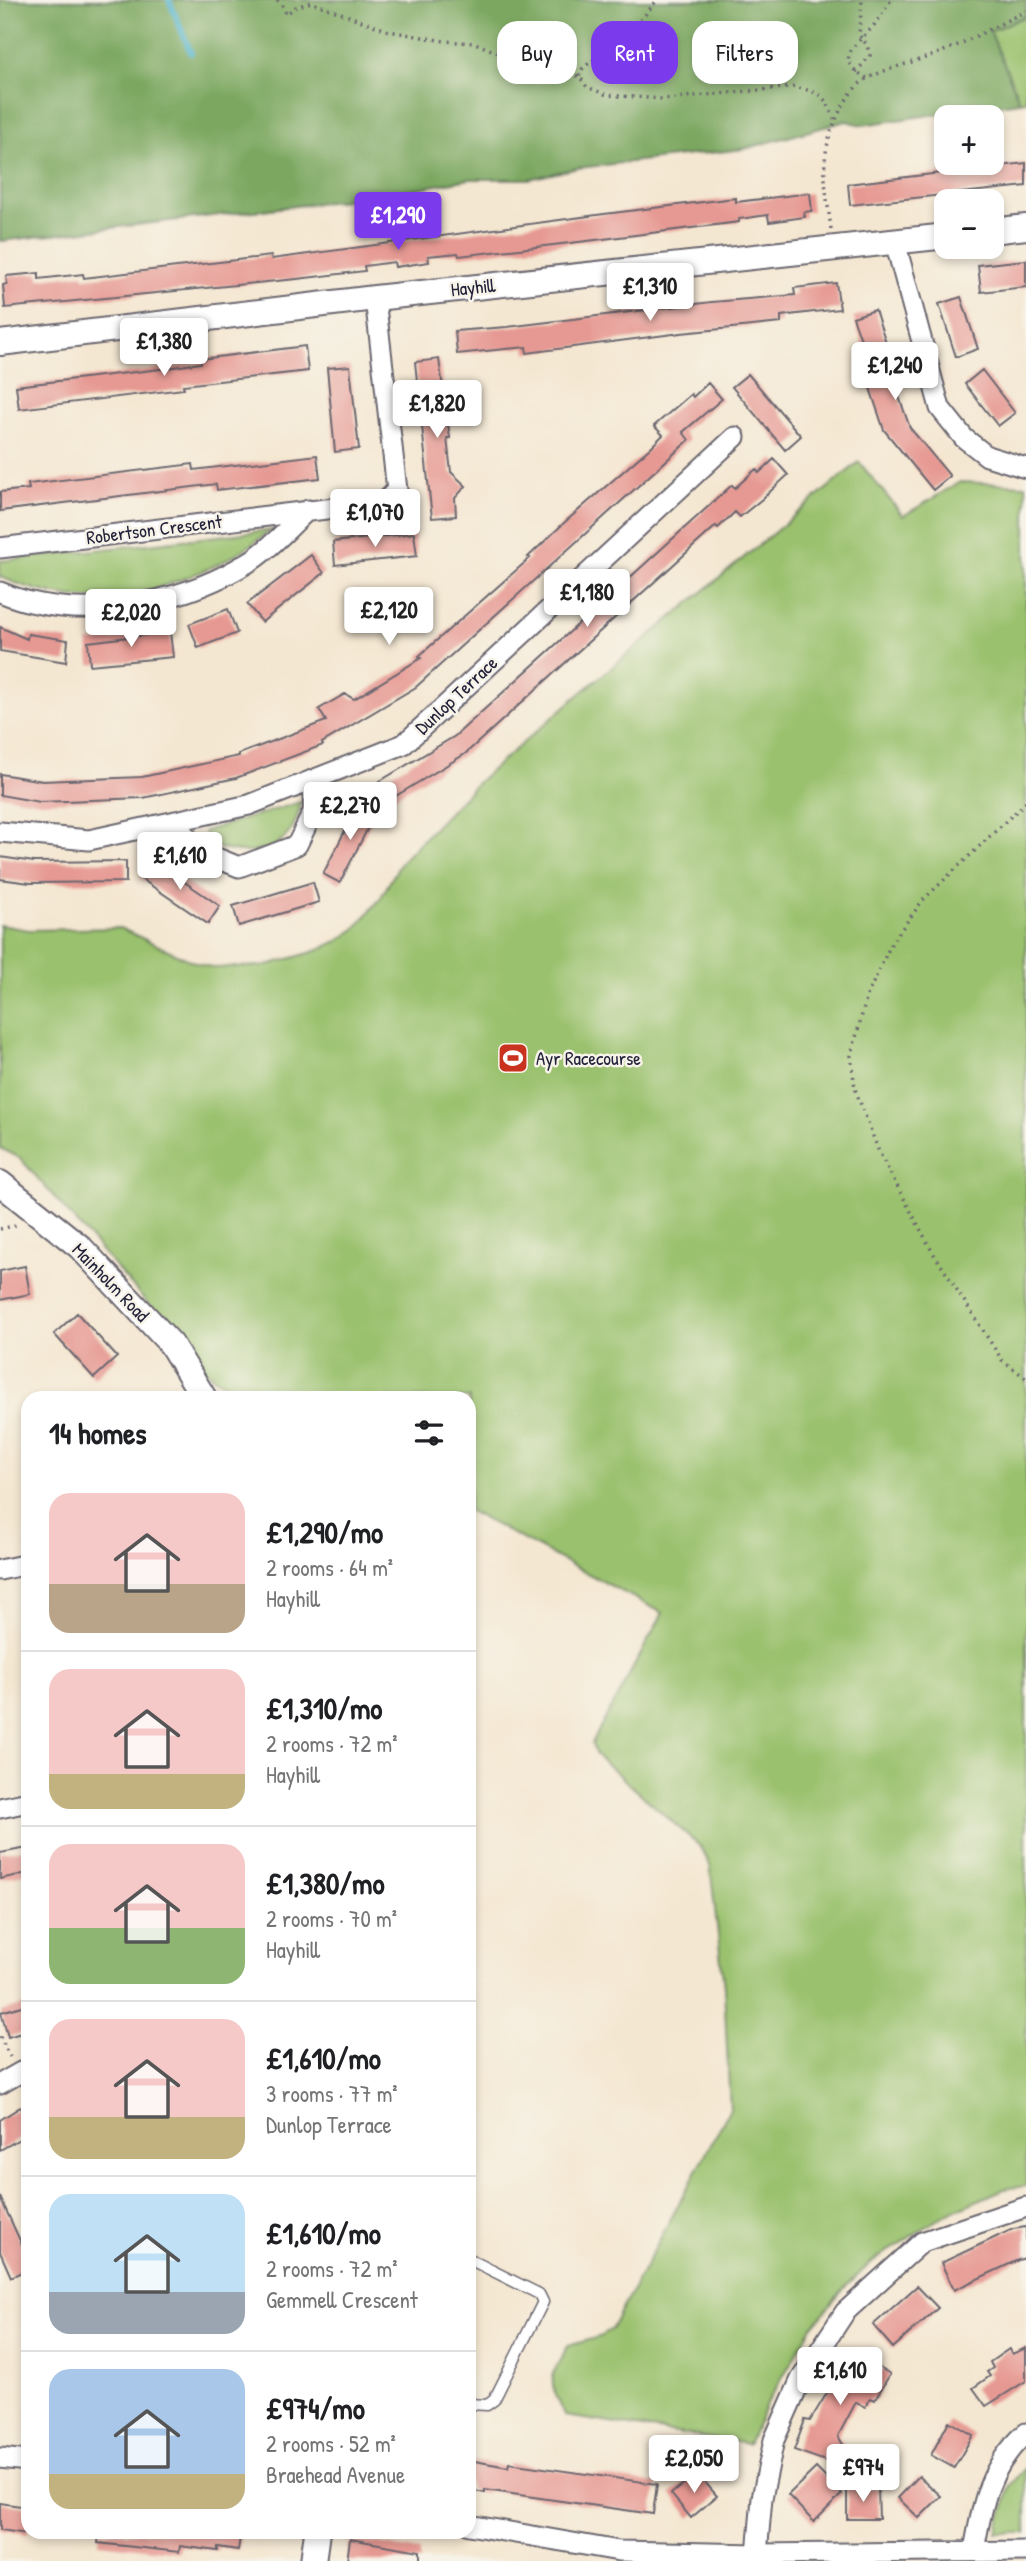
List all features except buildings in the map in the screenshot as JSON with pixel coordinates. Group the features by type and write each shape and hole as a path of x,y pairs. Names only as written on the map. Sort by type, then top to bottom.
{"street":[{"path":"1004,230 1026,227"},
{"name":"Hayhill","path":"0,343 375,298 934,238"},
{"path":"895,242 940,408 964,439 987,456 1026,468"},
{"name":"Robertson Crescent","path":"0,548 385,502 397,490 375,298"},
{"name":"Dunlop Terrace","path":"0,832 89,841 249,805 404,744 735,437"},
{"path":"0,592 31,603 82,609 138,604 198,588 253,559 308,510"},
{"path":"175,821 197,850 239,867 297,845 314,810 312,780"},
{"name":"Mainholm Road","path":"0,1183 80,1247 171,1345 200,1391"},
{"path":"0,1570 21,1566"},
{"path":"0,1808 21,1804"},
{"path":"0,2084 21,2072"},
{"path":"757,2554 762,2498 774,2440 801,2379 845,2312 922,2242 1026,2207"},
{"path":"974,2551 983,2500 1007,2450 1026,2433"},
{"path":"0,2458 21,2460"},
{"path":"476,2526 619,2551 757,2554 1026,2551"},
{"path":"313,2561 316,2539"}],"lane":[{"path":"476,2262 539,2294 542,2302 494,2400 487,2405 476,2404"}],"path":[{"path":"277,0 286,14 311,2 389,31 444,41 475,43 503,55 579,76 587,87 607,95 663,99 793,87 822,95 835,121"},
{"path":"579,76 583,68 633,30 657,0"},
{"path":"856,72 870,56 859,21 862,0"},
{"path":"867,78 856,72 848,59 849,50 874,25 891,0"},
{"path":"833,249 825,193 824,153 847,97 867,78 990,31 1026,11"},
{"path":"1026,803 923,900 892,942 867,996 851,1056 855,1088 879,1152 932,1251 1002,1360 1026,1378"}],"green space":[{"path":"0,0 1026,0 1026,16 990,31 1020,102 1000,105 934,105 934,115 863,125 846,121 744,149 578,168 529,179 470,179 371,197 0,241"},
{"path":"1026,16 1026,101 1020,102 990,31"},
{"name":"Ayr Racecourse","path":"859,462 903,516 960,482 1026,485 1026,2186 1004,2189 946,2214 873,2261 846,2286 812,2327 766,2405 748,2444 565,2416 553,2387 556,2367 568,2346 602,2336 611,2330 730,2109 724,1988 710,1865 700,1846 595,1754 592,1743 663,1613 476,1515 476,1391 240,1391 211,1376 20,1158 0,1148 0,925 29,930 120,928 194,962 214,968 264,966 313,952 340,940 356,928 380,899 401,862 480,780"},
{"path":"271,530 215,565 151,591 129,596 91,598 54,594 0,577 0,561"},
{"path":"301,802 289,832 268,848 240,852 208,844 204,831"},
{"path":"1026,2467 1026,2533 997,2533 1010,2486"}],"waterway":[{"path":"169,0 191,53"}],"place":[{"name":"Ayr Racecourse","path":"513,1058"}]}
